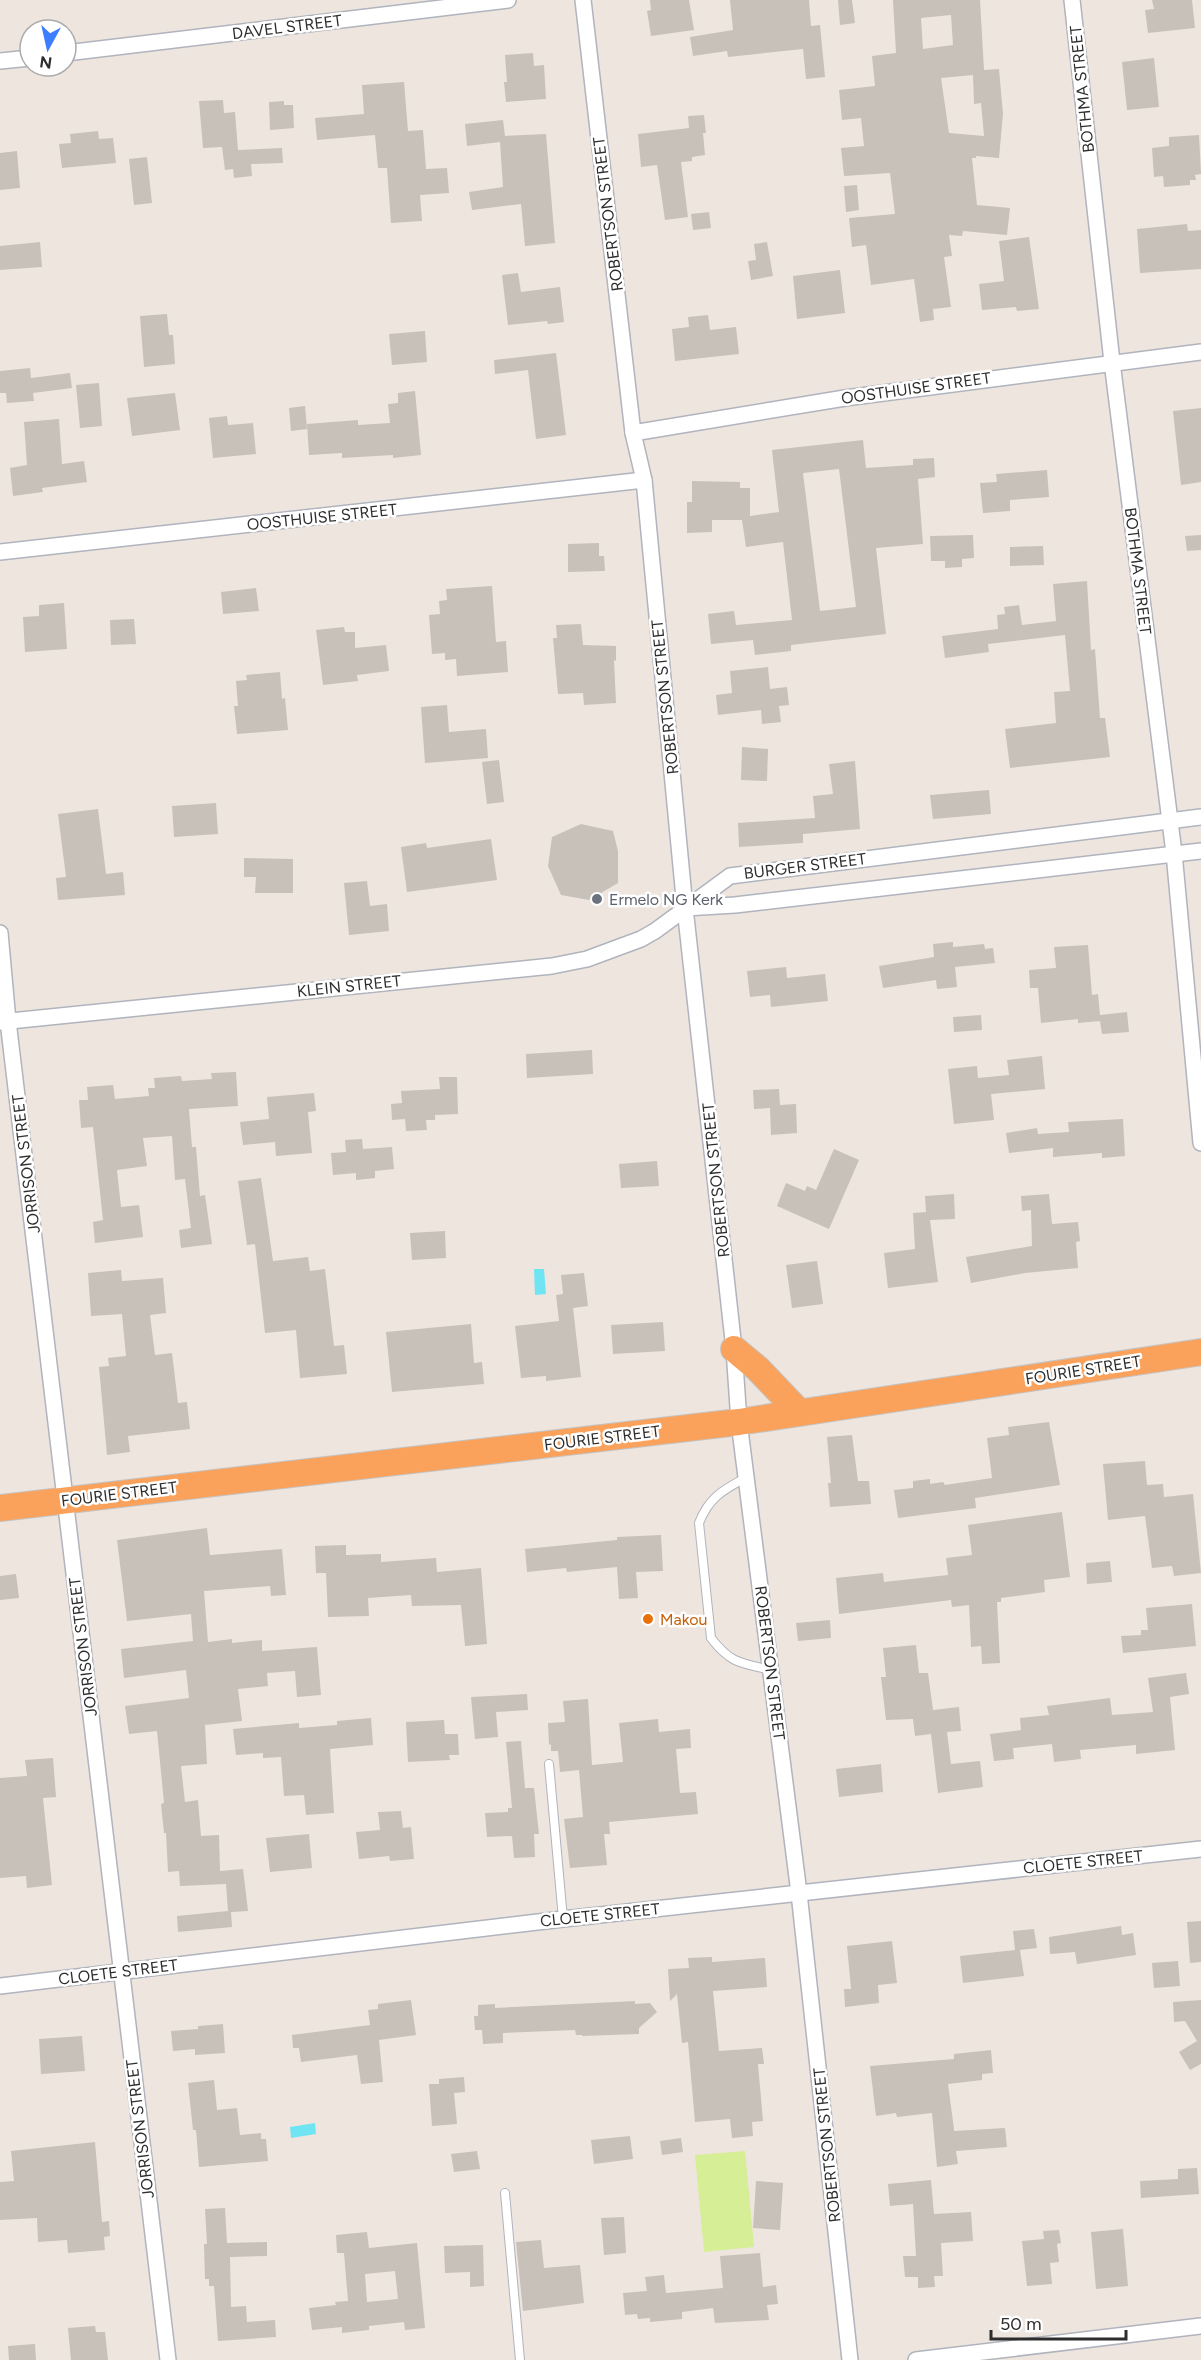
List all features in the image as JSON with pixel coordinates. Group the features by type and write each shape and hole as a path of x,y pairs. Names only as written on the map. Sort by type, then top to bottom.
{"highway":[{"path":"734,1349 758,1368 799,1412"},
{"name":"FOURIE STREET","path":"0,1508 740,1422 1201,1352"}],"street":[{"name":"DAVEL STREET","path":"78,52 508,0"},
{"name":"ROBERTSON STREET","path":"583,0 633,433 644,480 685,908 734,1349 740,1422 799,1893 850,2360"},
{"name":"BOTHMA STREET","path":"1072,0 1112,362 1174,853 1201,1143"},
{"path":"0,61 18,59"},
{"name":"OOSTHUISE STREET","path":"633,433 845,398 1201,352"},
{"name":"OOSTHUISE STREET","path":"0,552 644,480"},
{"name":"BURGER STREET","path":"685,908 730,876 1201,817"},
{"name":"BURGER STREET","path":"685,908 735,905 1201,851"},
{"name":"KLEIN STREET","path":"4,1021 464,973 552,966 588,959 618,949 655,931 685,908"},
{"name":"JORRISON STREET","path":"0,933 4,1021 66,1500 168,2360"},
{"name":"CLOETE STREET","path":"0,1986 563,1919 1201,1849"},
{"path":"916,2360 1201,2326"}],"lane":[{"path":"747,1477 721,1491 706,1506 699,1523 711,1638 720,1650 735,1662 771,1670"},
{"path":"549,1764 563,1919"},
{"path":"505,2193 520,2360"}],"green space":[{"path":"745,2151 754,2247 704,2252 695,2155"}],"water":[{"path":"534,1269 544,1269 546,1294 535,1295"},
{"path":"315,2123 316,2134 291,2138 290,2127"}],"building":[{"path":"650,0 689,0 694,30 651,36 647,11 651,10"},
{"path":"730,0 809,0 811,26 820,25 825,77 806,79 803,49 728,57 727,51 693,56 690,37 733,30"},
{"path":"838,0 852,0 855,23 840,25"},
{"path":"893,0 980,0 984,70 999,69 1003,114 999,158 976,156 972,158 977,205 1010,208 1007,235 963,231 962,236 949,235 952,256 944,257 951,307 933,309 934,320 920,322 914,279 871,285 866,245 852,247 849,218 895,214 890,173 844,176 841,148 864,146 861,118 842,120 839,90 875,86 872,56 896,53","holes":["951,15 953,45 923,49 921,18","973,75 974,104 981,103 984,136 949,133 941,78"]},
{"path":"1152,0 1192,0 1195,28 1148,33 1145,10 1154,9"},
{"path":"533,53 534,66 544,65 546,99 506,102 505,55"},
{"path":"1154,58 1159,107 1127,110 1122,62"},
{"path":"404,82 408,131 423,130 426,169 447,168 449,193 420,195 422,221 391,223 387,168 378,168 375,135 317,140 315,118 364,114 362,85"},
{"path":"223,100 224,113 235,112 238,150 282,148 283,163 251,164 252,176 234,178 233,169 225,170 222,147 203,148 199,101"},
{"path":"284,101 284,105 293,105 294,128 270,130 269,102"},
{"path":"704,115 705,155 692,157 692,161 681,162 688,217 665,220 657,165 641,167 638,134 689,128 688,116"},
{"path":"503,120 505,136 546,134 555,243 525,246 521,204 472,210 469,192 503,187 500,142 467,146 465,124"},
{"path":"98,131 99,139 113,138 116,163 62,168 59,144 71,143 70,134"},
{"path":"1199,135 1201,174 1195,175 1196,180 1190,180 1190,185 1164,187 1163,176 1154,177 1152,148 1169,146 1169,137"},
{"path":"17,151 20,188 0,190 0,153"},
{"path":"147,157 152,203 134,205 129,159"},
{"path":"857,185 859,210 846,212 844,186"},
{"path":"709,212 711,228 693,230 691,214"},
{"path":"1187,224 1188,231 1201,230 1201,269 1140,273 1137,229"},
{"path":"1029,237 1039,309 1017,311 1016,307 982,310 979,284 1004,281 999,241"},
{"path":"40,242 42,267 0,270 0,246"},
{"path":"767,242 773,276 751,280 748,261 756,260 754,244"},
{"path":"840,270 845,313 797,319 793,276"},
{"path":"518,273 521,292 560,287 564,322 548,324 547,321 508,325 502,275"},
{"path":"167,314 169,335 173,335 175,364 144,367 140,316"},
{"path":"708,315 710,330 736,327 739,354 675,361 672,329 689,327 688,317"},
{"path":"425,331 427,362 392,365 389,334"},
{"path":"556,353 566,435 536,439 528,370 495,374 494,360"},
{"path":"30,368 31,378 70,373 72,388 33,393 34,401 7,403 6,393 0,393 0,371"},
{"path":"99,383 102,426 80,428 76,385"},
{"path":"415,391 421,455 393,458 393,455 342,458 342,453 309,455 307,424 358,420 358,425 390,423 388,404 398,403 398,393"},
{"path":"175,393 180,430 132,436 127,398"},
{"path":"305,406 307,429 291,431 289,408"},
{"path":"1201,408 1201,482 1181,485 1173,411"},
{"path":"227,416 228,425 253,423 256,454 213,458 209,418"},
{"path":"59,419 62,464 84,461 87,482 42,488 43,492 13,496 10,468 27,465 24,422"},
{"path":"863,440 866,468 913,465 913,459 934,458 935,477 918,479 923,544 876,548 886,634 791,645 791,651 755,655 753,640 711,644 708,614 734,611 736,625 792,620 783,542 746,547 742,520 712,520 712,532 687,533 687,502 692,502 692,481 740,482 740,488 750,488 750,516 779,512 772,450","holes":["839,469 856,607 820,611 803,473"]},
{"path":"1047,470 1049,497 1010,500 1010,511 983,513 980,483 997,482 996,474"},
{"path":"973,535 974,558 962,559 962,567 945,568 945,561 931,561 930,536"},
{"path":"1201,535 1201,550 1187,551 1185,536"},
{"path":"599,543 599,556 604,556 605,571 568,572 568,544"},
{"path":"1043,546 1044,565 1010,566 1010,547"},
{"path":"1087,581 1091,650 1095,649 1100,718 1105,718 1110,757 1010,768 1005,729 1056,723 1054,692 1070,691 1065,635 988,644 989,652 945,658 942,636 998,629 997,615 1005,614 1004,607 1019,605 1022,625 1056,621 1053,584"},
{"path":"492,586 496,642 506,641 508,672 457,676 456,659 445,660 445,653 432,654 429,615 440,614 439,601 447,600 446,589"},
{"path":"256,588 259,611 223,614 221,592"},
{"path":"64,603 67,649 25,652 23,617 39,616 39,605"},
{"path":"134,619 136,644 111,645 110,620"},
{"path":"581,624 583,645 616,646 616,661 614,660 616,703 584,705 583,693 558,694 553,638 557,638 556,625"},
{"path":"344,627 345,632 355,632 355,648 386,645 389,671 357,675 358,681 323,685 316,630"},
{"path":"768,667 770,689 787,687 789,705 779,706 781,722 762,724 761,710 718,715 716,695 732,693 730,671"},
{"path":"280,672 288,730 237,734 234,706 238,706 236,681 247,680 246,675"},
{"path":"447,705 449,732 486,729 488,758 425,763 421,707"},
{"path":"742,747 768,749 767,781 741,780"},
{"path":"499,760 504,802 487,804 482,762"},
{"path":"855,761 860,829 803,834 803,843 739,847 738,823 815,818 813,796 833,794 829,764"},
{"path":"989,790 991,814 933,819 930,795"},
{"path":"216,803 218,834 174,837 172,806"},
{"path":"98,809 106,874 123,872 125,895 58,900 56,878 66,877 58,814"},
{"path":"581,824 613,831 618,851 618,883 589,900 561,895 548,866 552,837"},
{"path":"491,839 497,880 407,892 401,847 426,843 427,848"},
{"path":"244,858 293,859 293,893 255,893 256,877 244,877"},
{"path":"367,881 370,906 387,904 389,931 349,935 344,883"},
{"path":"953,942 953,947 984,944 985,949 993,948 995,963 955,967 957,987 937,989 936,980 883,988 879,966 934,957 933,944"},
{"path":"1088,945 1092,995 1098,994 1100,1015 1127,1012 1129,1032 1102,1034 1100,1021 1078,1023 1078,1019 1041,1023 1038,988 1030,988 1029,970 1056,968 1054,947"},
{"path":"786,967 787,978 825,974 828,1001 771,1007 770,995 750,997 747,971"},
{"path":"981,1015 982,1030 954,1032 953,1017"},
{"path":"592,1050 593,1074 527,1078 526,1054"},
{"path":"1042,1056 1045,1089 991,1094 994,1120 954,1124 948,1069 977,1066 978,1078 1009,1075 1007,1060"},
{"path":"236,1072 238,1106 189,1109 192,1147 196,1147 200,1196 205,1195 212,1244 181,1248 179,1230 191,1228 185,1179 175,1180 172,1136 143,1138 147,1166 117,1170 121,1207 139,1205 143,1237 95,1243 93,1222 103,1220 93,1127 81,1128 79,1100 88,1100 87,1087 113,1085 115,1099 149,1096 148,1088 155,1088 154,1078 181,1076 182,1081 212,1079 211,1073"},
{"path":"439,1077 457,1077 458,1114 435,1115 435,1120 426,1120 427,1130 406,1131 405,1119 392,1120 391,1104 402,1103 401,1091 440,1089"},
{"path":"779,1089 780,1105 796,1104 797,1133 771,1135 770,1108 754,1109 753,1090"},
{"path":"314,1093 316,1111 308,1112 312,1153 276,1156 275,1142 243,1145 240,1122 269,1119 267,1097"},
{"path":"1123,1119 1125,1156 1102,1158 1102,1153 1053,1157 1053,1148 1009,1153 1006,1133 1037,1128 1038,1134 1069,1132 1068,1122"},
{"path":"362,1139 363,1149 392,1147 394,1169 375,1171 375,1178 356,1180 356,1173 333,1175 331,1153 346,1152 345,1140"},
{"path":"834,1149 859,1160 829,1229 777,1206 786,1183 805,1191 807,1186 816,1190"},
{"path":"657,1161 659,1186 621,1188 619,1164"},
{"path":"261,1178 273,1261 308,1257 310,1271 325,1269 334,1346 344,1345 347,1374 300,1378 296,1330 265,1333 255,1244 247,1245 238,1181"},
{"path":"954,1194 955,1219 930,1220 938,1282 888,1288 884,1253 915,1249 913,1213 926,1212 925,1196"},
{"path":"1049,1194 1052,1224 1078,1222 1080,1241 1076,1242 1078,1268 1025,1273 971,1283 966,1257 1032,1246 1031,1210 1022,1211 1021,1196"},
{"path":"445,1231 446,1258 412,1260 410,1233"},
{"path":"817,1261 823,1304 792,1308 786,1265"},
{"path":"121,1270 122,1281 163,1278 166,1313 150,1315 155,1355 172,1353 178,1403 187,1402 190,1429 128,1436 130,1452 107,1455 99,1367 109,1366 108,1358 126,1356 122,1314 91,1316 88,1273"},
{"path":"584,1273 588,1306 573,1308 581,1377 546,1381 546,1376 521,1378 515,1326 559,1321 556,1295 563,1294 561,1275"},
{"path":"663,1322 665,1351 613,1354 611,1325"},
{"path":"471,1324 474,1363 482,1362 484,1384 392,1392 386,1332"},
{"path":"1049,1422 1060,1485 975,1498 976,1508 898,1518 894,1490 913,1488 913,1481 930,1479 930,1484 943,1482 945,1485 992,1478 987,1438 1009,1435 1008,1427"},
{"path":"852,1435 858,1481 869,1481 871,1504 830,1507 828,1483 831,1483 827,1437"},
{"path":"1145,1461 1147,1485 1163,1484 1164,1497 1193,1494 1201,1573 1174,1576 1172,1566 1152,1568 1145,1516 1108,1520 1103,1464"},
{"path":"1062,1512 1070,1577 1044,1580 1045,1592 1001,1598 1001,1602 997,1602 1000,1663 982,1664 981,1646 971,1647 969,1605 952,1607 951,1600 839,1614 836,1578 883,1573 884,1582 948,1575 946,1558 972,1555 968,1525"},
{"path":"207,1528 210,1555 282,1549 286,1595 271,1596 270,1586 204,1591 208,1642 232,1639 232,1643 262,1640 262,1651 317,1647 321,1695 297,1697 295,1671 267,1673 268,1686 238,1689 242,1721 205,1725 207,1764 181,1766 185,1802 198,1800 201,1836 219,1835 220,1871 243,1869 248,1911 231,1912 232,1927 178,1932 177,1916 228,1911 226,1884 180,1886 179,1871 168,1872 157,1731 129,1734 125,1706 189,1698 186,1670 124,1678 121,1649 193,1641 191,1614 127,1621 117,1540"},
{"path":"661,1535 663,1571 636,1572 638,1598 619,1599 617,1567 567,1572 566,1568 527,1572 525,1549 617,1540 617,1537"},
{"path":"346,1545 346,1555 381,1554 381,1562 436,1558 437,1572 481,1568 487,1644 465,1646 461,1605 412,1606 411,1595 368,1598 369,1616 328,1617 326,1573 316,1573 315,1546"},
{"path":"1110,1561 1112,1582 1087,1584 1086,1563"},
{"path":"16,1574 19,1598 0,1600 0,1576"},
{"path":"1192,1604 1196,1646 1123,1653 1121,1636 1141,1635 1141,1630 1148,1630 1146,1608"},
{"path":"830,1620 831,1638 798,1641 796,1623"},
{"path":"916,1645 919,1673 928,1673 933,1710 959,1707 961,1731 947,1732 951,1764 980,1761 983,1787 938,1793 931,1734 915,1736 913,1719 886,1720 881,1677 886,1677 883,1648"},
{"path":"1186,1673 1189,1694 1170,1697 1175,1750 1136,1754 1136,1745 1080,1750 1081,1759 1054,1762 1052,1744 1013,1748 1014,1759 994,1761 990,1734 1021,1730 1020,1718 1049,1715 1047,1706 1110,1698 1112,1715 1153,1712 1148,1678"},
{"path":"527,1694 528,1710 496,1712 498,1737 475,1739 471,1697"},
{"path":"588,1699 592,1765 623,1762 619,1723 658,1719 659,1732 690,1729 691,1748 676,1749 680,1793 696,1792 698,1814 609,1822 610,1834 604,1834 607,1865 570,1868 564,1819 583,1817 579,1770 560,1772 558,1751 551,1751 551,1744 549,1745 548,1723 565,1722 563,1701"},
{"path":"371,1718 373,1745 330,1749 334,1813 306,1815 304,1795 284,1796 281,1757 263,1758 263,1753 236,1755 233,1729 299,1723 299,1728 337,1725 337,1721"},
{"path":"444,1720 445,1734 458,1734 459,1755 449,1755 450,1760 408,1762 406,1722"},
{"path":"521,1741 525,1788 534,1788 539,1834 534,1834 535,1857 514,1858 512,1836 487,1837 485,1813 508,1812 508,1808 512,1808 506,1742"},
{"path":"53,1758 56,1797 43,1798 52,1885 27,1888 26,1876 0,1878 0,1778 27,1776 25,1760"},
{"path":"881,1764 883,1792 839,1797 836,1769"},
{"path":"401,1811 403,1828 411,1827 414,1859 390,1861 389,1856 359,1859 356,1832 380,1830 378,1812"},
{"path":"309,1834 312,1868 270,1872 266,1838"},
{"path":"1201,1921 1201,1962 1190,1963 1187,1922"},
{"path":"1121,1926 1122,1935 1133,1933 1136,1955 1077,1964 1075,1952 1050,1954 1049,1937"},
{"path":"1034,1929 1037,1948 1020,1950 1024,1976 963,1983 960,1956 1015,1950 1013,1931"},
{"path":"892,1941 897,1983 878,1985 879,2003 845,2007 844,1989 851,1989 847,1946"},
{"path":"712,1957 712,1962 765,1958 767,1987 713,1991 719,2051 762,2048 764,2064 758,2064 763,2121 752,2122 753,2136 732,2138 730,2119 695,2122 688,2042 682,2043 677,1994 670,2001 668,1969 689,1968 688,1958"},
{"path":"1178,1961 1180,1986 1154,1988 1152,1963"},
{"path":"411,2000 416,2035 379,2040 383,2082 361,2084 357,2055 301,2062 299,2048 293,2048 292,2035 370,2025 368,2010 378,2009 378,2004"},
{"path":"1201,2000 1201,2064 1190,2070 1179,2052 1197,2041 1185,2021 1174,2022 1173,2002"},
{"path":"635,2001 635,2004 650,2003 657,2012 639,2028 639,2034 582,2036 576,2035 575,2030 503,2033 503,2043 483,2044 482,2030 475,2030 474,2016 478,2016 478,2005 495,2004 495,2008"},
{"path":"223,2024 225,2053 195,2055 195,2049 173,2051 171,2031"},
{"path":"82,2036 85,2071 41,2074 39,2039"},
{"path":"991,2050 993,2073 982,2074 982,2080 948,2084 954,2131 1005,2128 1007,2147 956,2151 958,2164 937,2167 932,2113 897,2117 896,2113 876,2116 870,2066 954,2059 954,2054"},
{"path":"464,2077 465,2092 454,2093 457,2124 432,2126 429,2084 439,2084 439,2079"},
{"path":"214,2080 217,2110 237,2108 240,2135 261,2133 261,2139 266,2139 268,2161 199,2167 196,2130 193,2130 188,2083"},
{"path":"630,2136 633,2159 594,2164 591,2140"},
{"path":"681,2138 683,2152 662,2155 660,2141"},
{"path":"95,2142 102,2222 109,2221 110,2236 104,2237 105,2250 68,2253 67,2240 38,2242 37,2218 0,2220 0,2182 14,2181 11,2151"},
{"path":"477,2151 480,2169 454,2172 451,2154"},
{"path":"1197,2168 1199,2194 1141,2198 1140,2181 1178,2179 1178,2169"},
{"path":"931,2180 934,2214 971,2212 973,2241 941,2243 943,2276 934,2276 935,2287 918,2288 918,2277 905,2277 903,2256 916,2256 913,2204 890,2206 888,2184"},
{"path":"756,2181 783,2183 780,2230 753,2228"},
{"path":"225,2208 227,2243 267,2242 267,2256 230,2257 231,2307 246,2306 247,2322 275,2320 276,2337 218,2341 214,2286 209,2286 209,2279 205,2279 204,2244 207,2244 205,2209"},
{"path":"624,2217 626,2253 604,2255 601,2218"},
{"path":"1123,2229 1128,2286 1096,2289 1091,2232"},
{"path":"1059,2230 1061,2243 1057,2244 1059,2262 1050,2263 1052,2284 1027,2286 1022,2241 1044,2239 1043,2231"},
{"path":"367,2232 369,2248 417,2243 425,2328 405,2330 404,2322 369,2326 369,2330 342,2333 342,2327 312,2330 309,2308 336,2305 335,2302 348,2301 344,2253 337,2253 336,2235","holes":["395,2271 398,2299 367,2302 365,2274"]},
{"path":"541,2240 544,2268 580,2265 584,2303 523,2311 516,2242"},
{"path":"483,2245 484,2286 470,2287 470,2272 445,2273 444,2246"},
{"path":"760,2253 763,2287 776,2285 778,2304 767,2305 769,2320 715,2323 713,2308 682,2312 682,2319 650,2322 650,2318 638,2319 637,2314 625,2315 623,2293 647,2291 645,2277 664,2275 666,2293 723,2288 720,2256"},
{"path":"95,2326 96,2332 105,2332 108,2360 71,2360 68,2328"},
{"path":"35,2344 36,2360 9,2360 8,2346"}],"place":[{"name":"Ermelo NG Kerk","path":"597,899"},
{"name":"Makou","path":"648,1619"}]}
